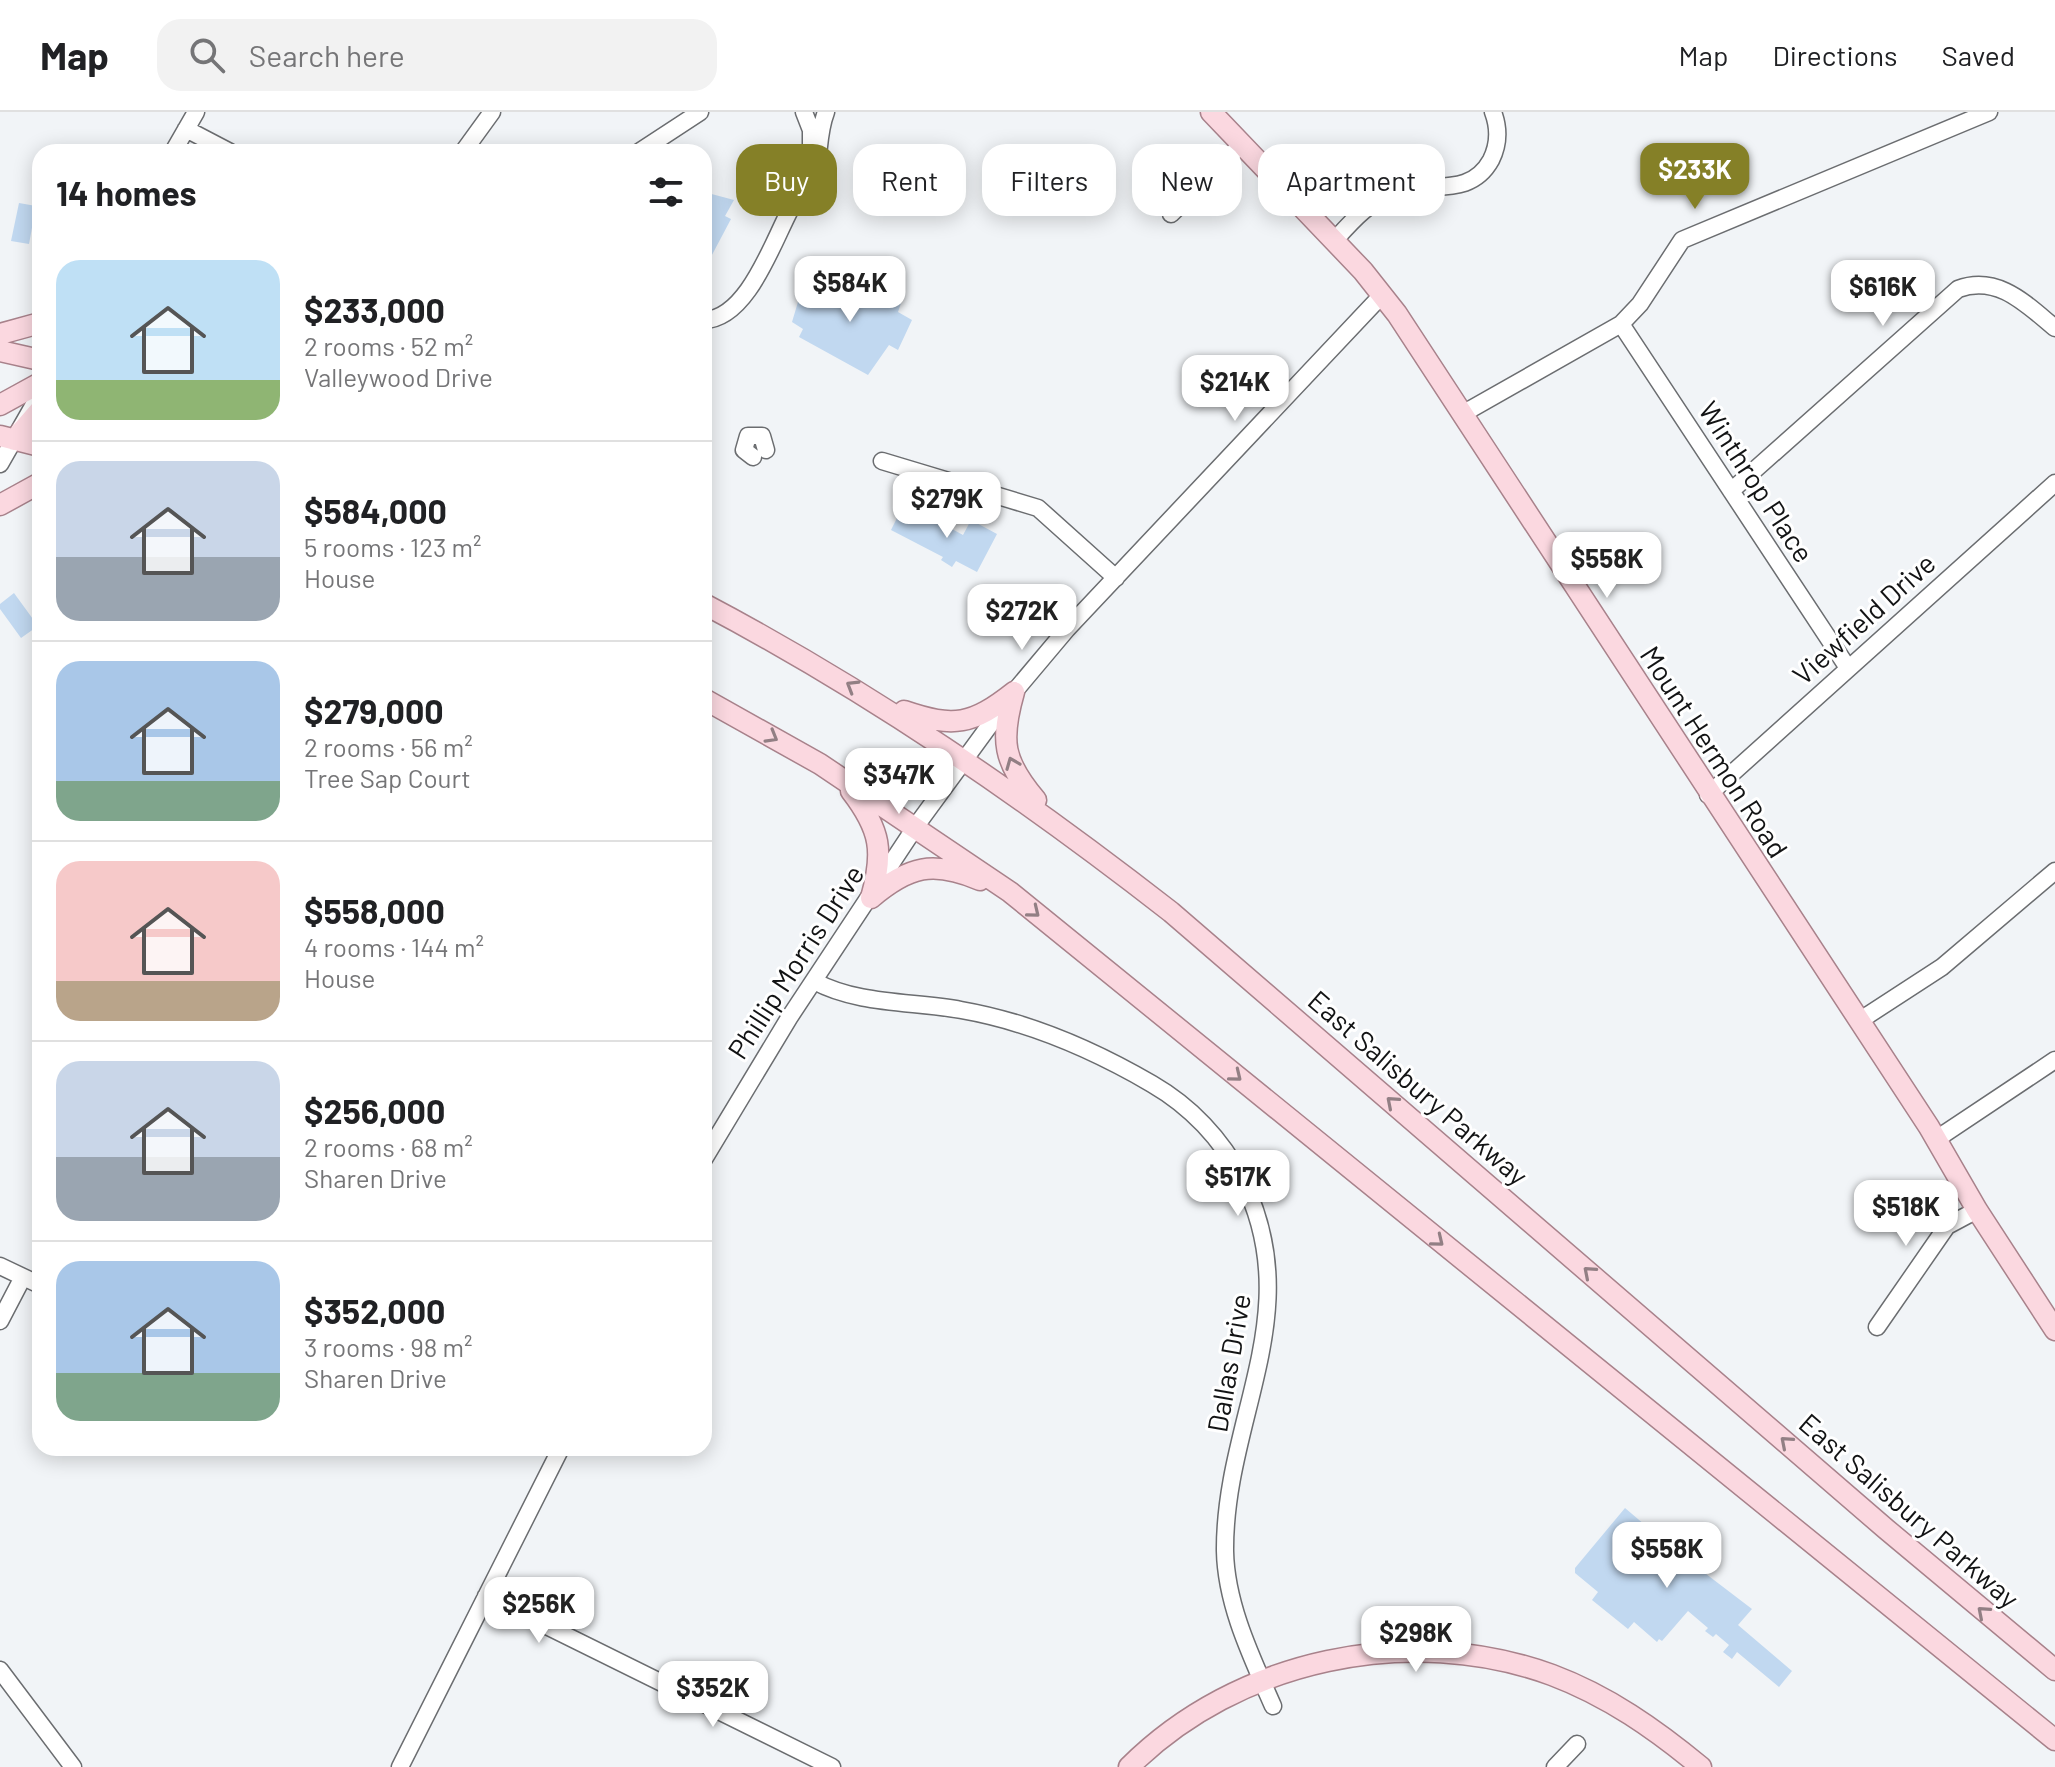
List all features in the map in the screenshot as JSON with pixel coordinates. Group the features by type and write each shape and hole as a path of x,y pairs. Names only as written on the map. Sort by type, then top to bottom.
{"main road":[{"name":"Mount Hermon Road","path":"1211,112 1230,120 1241,144"},
{"name":"Mount Hermon Road","path":"1242,146 1382,295 1464,413 1708,795 1859,1021 1977,1210 2052,1320"},
{"path":"0,334 32,325"},
{"path":"0,351 32,358"},
{"path":"0,405 32,387"},
{"path":"7,438 32,417"},
{"path":"7,438 32,444"},
{"path":"0,505 32,487"},
{"name":"East Salisbury Parkway","path":"712,609 881,704 965,759 1055,821 1183,922 1922,1559 2051,1666"},
{"path":"881,704 952,723 986,713 1014,692"},
{"path":"1014,692 1005,728 1011,766 1055,821"},
{"path":"712,704 840,777 1010,892 2055,1740"},
{"path":"840,777 863,806 875,830 880,860 871,898"},
{"path":"871,898 907,873 936,868 951,869 1010,892"},
{"path":"1129,1767 1196,1715 1262,1681 1314,1664 1381,1653 1432,1652 1497,1660 1551,1675 1612,1703 1701,1767"},
{"path":"2015,1708 2055,1729"}],"street":[{"path":"178,144 196,112"},
{"path":"469,144 492,112"},
{"path":"649,144 700,112"},
{"path":"811,144 807,112 824,112 821,144"},
{"path":"1334,241 1356,216 1382,198 1410,189 1456,187 1477,177 1496,148 1497,127 1493,112"},
{"path":"1464,413 1621,324 1640,304 1682,240 1989,112"},
{"path":"186,129 215,144"},
{"path":"712,318 727,314 740,303 787,216"},
{"path":"1731,491 1958,289 1980,285 2001,287 2055,328"},
{"name":"Phillip Morris Drive","path":"712,1146 814,981 916,826 1014,692 1116,578 1382,295"},
{"name":"Winthrop Place","path":"1621,324 1848,668"},
{"path":"0,464 7,438 32,405"},
{"path":"882,461 1038,508 1116,578"},
{"name":"Viewfield Drive","path":"1708,795 2055,483"},
{"path":"1859,1021 1942,967 2055,871"},
{"name":"Dallas Drive","path":"814,981 847,995 998,1017 1069,1041 1173,1097 1205,1126 1230,1157 1248,1191 1262,1229 1270,1284 1265,1336 1236,1467 1225,1539 1226,1563 1235,1607 1273,1706"},
{"path":"1935,1140 2055,1060"},
{"path":"1877,1327 1947,1226 1977,1210"},
{"path":"0,1266 32,1281"},
{"path":"0,1321 23,1277"},
{"path":"400,1767 557,1456"},
{"path":"486,1596 832,1767"},
{"path":"0,1670 73,1767"},
{"path":"1555,1767 1577,1744"}],"building":[{"path":"712,194 734,200 725,216 731,219 712,255"},
{"path":"19,203 32,205 29,244 11,241"},
{"path":"830,277 885,306 890,298 901,303 898,312 912,320 898,350 889,345 868,375 799,337 803,329 792,322 801,292 807,294 816,280 826,286"},
{"path":"901,510 924,522 928,516 963,535 971,520 997,534 977,572 956,561 952,567 941,560 943,557 891,530"},
{"path":"14,593 32,618 32,630 21,638 0,609 0,604"},
{"path":"1625,1508 1645,1525 1660,1523 1672,1531 1691,1549 1693,1564 1752,1609 1738,1625 1792,1671 1779,1687 1737,1652 1732,1659 1723,1652 1729,1645 1716,1634 1713,1637 1705,1631 1708,1628 1688,1611 1662,1641 1659,1639 1657,1642 1634,1622 1628,1629 1592,1600 1598,1592 1575,1573 1575,1568"}]}
